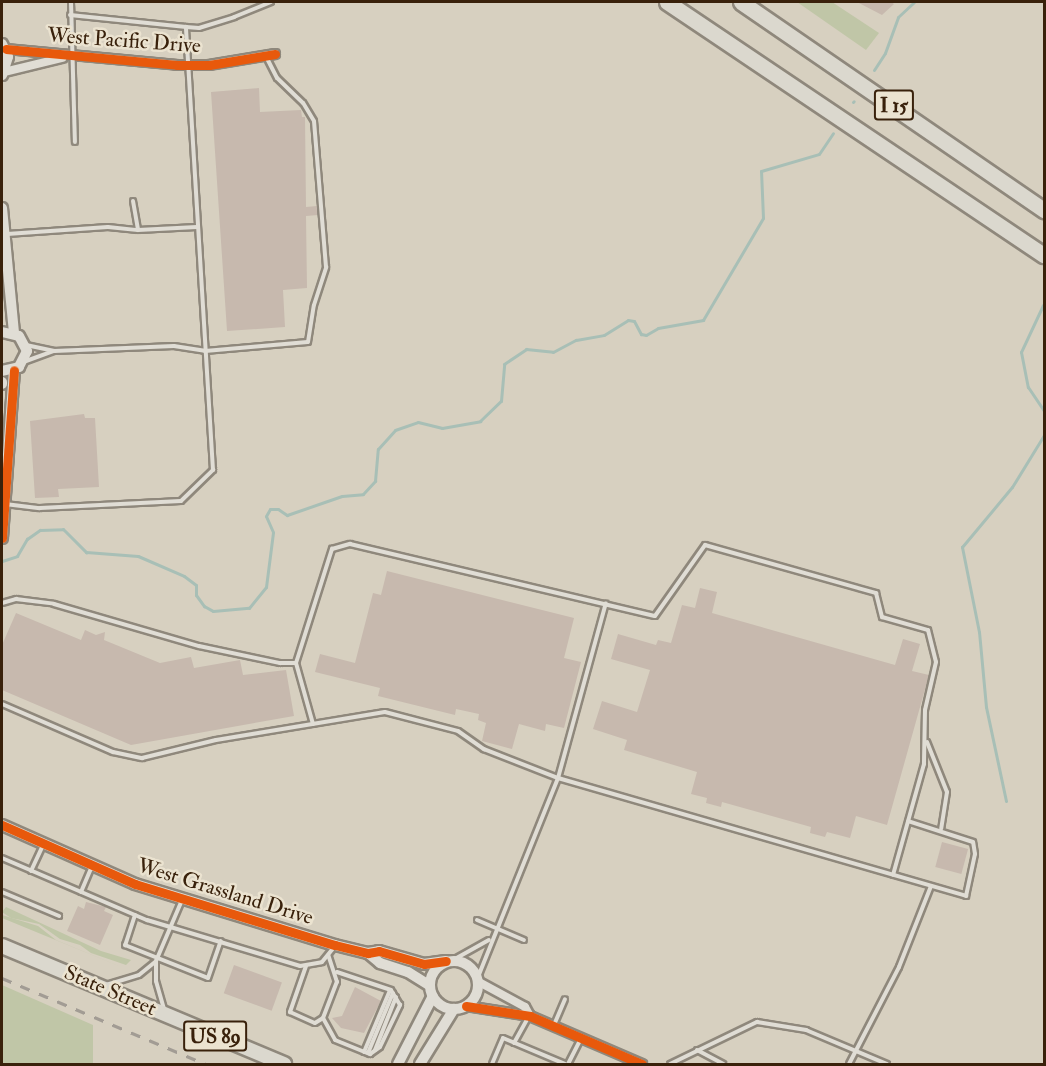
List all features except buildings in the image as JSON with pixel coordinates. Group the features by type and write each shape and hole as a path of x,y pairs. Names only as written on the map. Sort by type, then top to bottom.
{"highway":[{"name":"I 15","path":"666,2 1044,255"},
{"name":"I 15","path":"741,2 1044,210"}],"main road":[{"name":"State Street","path":"2,946 284,1065"}],"street":[{"name":"West Pacific Drive","path":"4,46 72,56 188,65 271,55"},
{"path":"3,75 8,65 4,46"},
{"name":"West Pacific Drive","path":"3,75 72,56"},
{"path":"2,208 2,236 9,250 14,333"},
{"path":"2,332 14,333 26,345 24,362 14,370 2,370"},
{"path":"2,538 4,437 11,432 14,370"},
{"name":"West Grassland Drive","path":"2,825 135,884 368,953 379,951 424,964 450,961"},
{"name":"West Grassland Drive","path":"368,953 380,963 408,972 431,991"},
{"path":"398,1065 431,991 434,971 450,961 468,964 478,979 525,1007 530,1016"},
{"path":"466,1006 476,996 478,979"},
{"path":"431,991 442,1005 454,1009 466,1006 530,1016 642,1065"},
{"path":"420,1065 454,1009"}],"lane":[{"path":"70,2 75,142"},
{"path":"70,15 199,28 234,18 271,2"},
{"path":"2,504 40,508 181,501 213,470 186,27"},
{"path":"26,345 54,351 174,346 205,351 309,342 314,305 326,267 314,121 303,103 277,78 271,55"},
{"path":"133,201 138,230"},
{"path":"2,236 108,227 138,230 197,227"},
{"path":"24,362 54,351"},
{"path":"313,724 296,663 332,549 350,544 656,616 705,545 876,593 882,617 928,630 936,662 925,710 924,764 893,875"},
{"path":"2,603 16,599 54,604 199,646 280,663 296,663"},
{"path":"478,979 490,940 558,778 606,603"},
{"path":"2,704 113,752 142,758 216,740 386,712 458,731 484,749 558,778 966,896 975,854 969,839 908,821"},
{"path":"926,739 947,792 941,829"},
{"path":"31,871 43,844"},
{"path":"2,858 171,929 306,966 322,963 336,945"},
{"path":"81,892 92,865"},
{"path":"849,1065 899,967 931,886"},
{"path":"2,892 59,916"},
{"path":"166,1016 156,981 157,959 183,897"},
{"path":"135,915 125,945 208,978 221,941"},
{"path":"477,920 524,940"},
{"path":"450,961 490,940"},
{"path":"306,966 290,1012 315,1023 322,1018 337,982 337,972 328,955"},
{"path":"99,987 139,975 157,959"},
{"path":"322,1018 335,1040 366,1052 375,1050 400,1005 393,993 337,972"},
{"path":"366,1052 393,993"},
{"path":"554,1025 565,999"},
{"path":"514,1043 522,1024 530,1016"},
{"path":"670,1065 757,1022 806,1030 887,1065"},
{"path":"492,1065 503,1038 567,1065 581,1037"},
{"path":"697,1050 723,1065"},
{"path":"680,1059 685,1065"}],"green space":[{"path":"797,2 832,2 879,33 866,50"},
{"path":"6,907 101,951 131,960 126,965 91,953 80,945 60,939 39,924 11,918 2,912"},
{"path":"2,915 38,926 56,940 131,971 2,918"},
{"path":"2,985 93,1025 93,1064 2,1064"}],"waterway":[{"path":"874,70 885,53 898,17 914,2"},
{"path":"2,561 17,556 27,539 40,530 63,529 86,552 138,556 184,576 196,585 196,595 204,606 213,611 249,608 266,587 273,532 266,516 270,509 278,509 287,515 342,496 363,494 375,481 378,449 395,430 418,422 442,428 480,421 501,401 504,364 526,349 553,352 576,340 604,335 628,320 634,321 641,334 646,335 658,328 703,320 763,218 761,171 819,154 833,133"},
{"path":"1043,305 1021,352 1028,387 1044,411"},
{"path":"1006,801 986,707 979,632 962,547 1012,487 1044,435"}],"railway":[{"path":"2,978 206,1064"}],"cycle path":[{"path":"6,49 177,65 209,65 275,54"},
{"path":"2,538 14,370"},
{"path":"2,825 135,884 335,945 368,953 379,951 424,964 446,961"},
{"path":"466,1006 530,1016 642,1064"}]}
